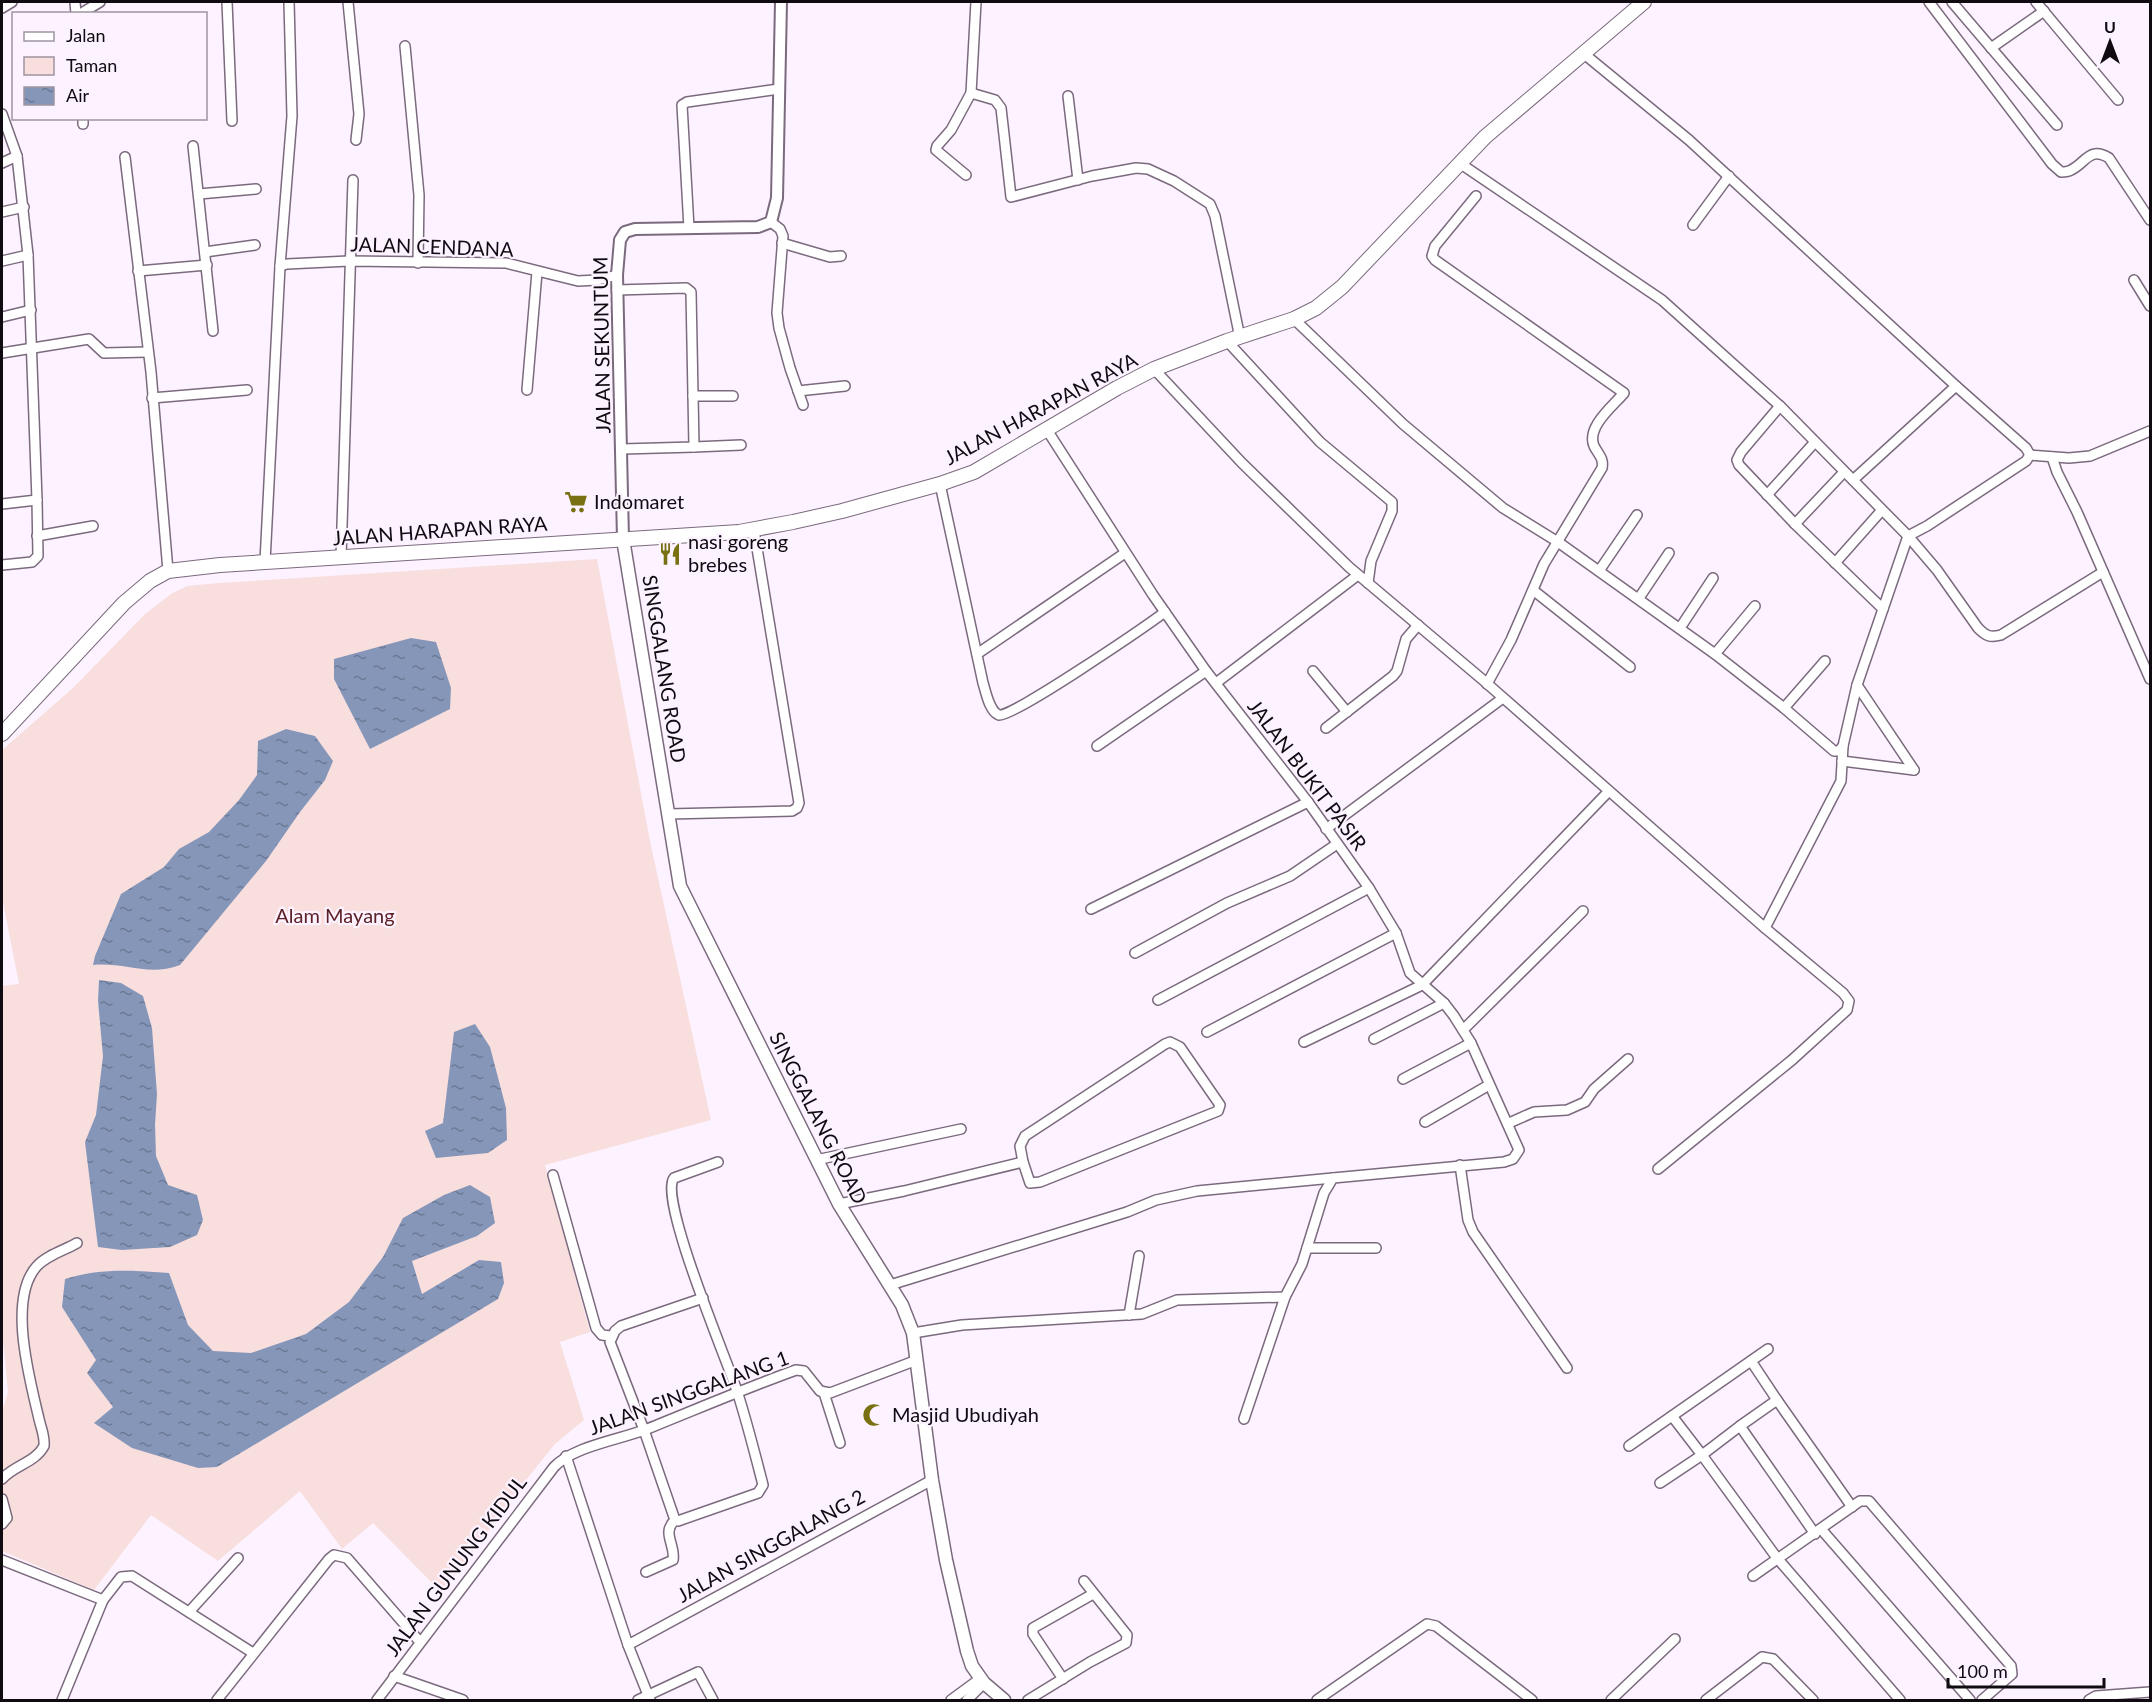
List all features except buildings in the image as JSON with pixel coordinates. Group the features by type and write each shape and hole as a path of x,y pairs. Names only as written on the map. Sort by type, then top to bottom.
{"main road":[{"name":"JALAN HARAPAN RAYA","path":"2,734 124,603 150,581 168,571 265,562 754,530 842,511 940,484 974,472 1117,388 1154,369 1294,319 1316,308 1342,287 1485,137 1644,2"},
{"name":"SINGGALANG ROAD","path":"623,539 683,895 839,1204 902,1305 913,1333 932,1480 946,1560 967,1651 972,1666 1004,1701"}],"street":[{"path":"2,8 12,2"},
{"path":"82,12 100,2"},
{"path":"227,2 232,120"},
{"path":"265,562 280,266 292,116 289,2"},
{"path":"348,2 359,114 356,140"},
{"path":"782,2 777,198 776,211 771,222 780,229 782,243 777,313 779,328 803,405"},
{"path":"966,175 936,150 951,130 971,93 976,2"},
{"path":"1929,2 2052,164 2061,172 2071,170 2086,158 2100,153 2109,158 2151,220"},
{"path":"1952,2 2057,125"},
{"path":"2036,2 2118,100"},
{"path":"1991,48 2044,11"},
{"path":"405,46 419,195 418,263"},
{"path":"1583,53 1673,126 1729,176 2026,448 2030,455"},
{"path":"689,228 682,105 687,102 779,89"},
{"path":"971,93 995,100 1001,108 1011,197 1136,168 1148,169 1174,181 1210,204 1214,210 1234,339 1320,442 1392,502 1392,511 1371,561 1368,583"},
{"path":"1068,96 1078,180"},
{"path":"2,114 17,156 24,207 31,310 38,500 38,556 34,561 2,565"},
{"path":"193,146 213,331"},
{"path":"2,163 17,156"},
{"path":"125,157 148,352 168,571"},
{"path":"1461,164 1662,300 1780,406 1908,536 1938,570 1986,636 2001,635 2103,572"},
{"path":"1693,225 1729,176"},
{"path":"341,557 353,180"},
{"path":"199,194 256,189"},
{"path":"1476,196 1435,246 1432,256 1435,260 1624,393 1592,433 1594,446 1603,462 1602,468 1544,564 1511,640 1487,684"},
{"path":"2,212 24,207"},
{"name":"JALAN SEKUNTUM","path":"623,539 617,290 620,240 625,232 635,229 758,227 771,222"},
{"path":"782,243 830,257 841,256"},
{"path":"205,252 255,244"},
{"path":"2,261 28,255"},
{"name":"JALAN CENDANA","path":"280,266 349,261 506,263 578,281 598,280 617,275"},
{"path":"138,271 207,265"},
{"path":"527,390 537,272"},
{"path":"2134,280 2151,306"},
{"path":"617,290 686,288 690,290 694,447"},
{"path":"2,317 31,310"},
{"path":"1294,319 1412,432 1503,507 1558,542 1680,628 1784,708 1832,750 1839,751 1843,746"},
{"path":"2,353 89,339 104,353 148,352"},
{"path":"1154,369 1242,463 1358,575 1487,684 1843,993 1849,1001 1846,1010 1792,1060 1658,1169"},
{"path":"798,391 845,386"},
{"path":"1853,480 1956,386"},
{"path":"152,398 247,390"},
{"path":"693,396 733,396"},
{"path":"1780,406 1741,452 1737,460 1738,465 1794,524 1883,609"},
{"name":"JALAN BUKIT PASIR","path":"1047,430 1125,554 1206,671 1308,802 1369,888 1396,933 1410,973 1444,1003 1471,1043 1509,1123 1519,1150 1513,1159 1460,1165"},
{"path":"2030,455 2070,458 2090,456 2151,431"},
{"path":"1767,495 1815,442"},
{"path":"622,449 741,445"},
{"path":"1766,928 1841,781 1843,746 1857,685 1908,536 2026,461 2030,455"},
{"path":"2052,457 2151,680"},
{"path":"1794,524 1844,472"},
{"path":"940,484 983,683 992,710 1003,715 1050,689 1165,612"},
{"path":"2,504 38,500"},
{"path":"1835,563 1882,510"},
{"path":"1599,571 1637,515"},
{"path":"38,536 93,526"},
{"path":"668,814 792,811 799,803 754,530"},
{"path":"1639,598 1669,553"},
{"path":"977,654 1125,554"},
{"path":"1216,683 1358,575"},
{"path":"1680,628 1713,578"},
{"path":"1533,590 1630,667"},
{"path":"1715,654 1755,606"},
{"path":"1326,728 1394,676 1406,639 1418,625"},
{"path":"1784,708 1825,661"},
{"path":"1096,746 1206,671"},
{"path":"1313,671 1347,712"},
{"path":"1842,762 1914,770 1857,685"},
{"path":"1326,829 1503,698"},
{"path":"1304,1042 1422,985 1610,791"},
{"path":"1091,909 1308,802"},
{"path":"1135,952 1227,903 1290,876 1336,844"},
{"path":"1158,1000 1369,888"},
{"path":"1463,1030 1583,911"},
{"path":"1207,1032 1396,933"},
{"path":"1374,1040 1444,1003"},
{"path":"1170,1042 1180,1047 1220,1107 1215,1113 1040,1182 1030,1183 1023,1162 1020,1146 1025,1136 1170,1042"},
{"path":"1403,1079 1471,1043"},
{"path":"1509,1123 1534,1112 1567,1110 1586,1102 1594,1089 1628,1059"},
{"path":"1425,1122 1489,1085"},
{"path":"816,1160 961,1129"},
{"path":"646,1572 673,1560 674,1550 668,1532 675,1520 678,1521 761,1490 763,1485 737,1391 680,1233 670,1183 674,1178 718,1162"},
{"path":"839,1204 946,1182 1023,1162"},
{"path":"890,1285 1021,1246 1127,1212 1156,1200 1197,1191 1460,1165 1468,1220 1473,1232 1567,1368"},
{"path":"553,1175 596,1328 602,1335 611,1336"},
{"path":"1244,1419 1285,1297 1302,1264 1324,1193 1333,1178"},
{"path":"2,1479 12,1470 32,1460 42,1450 45,1442 23,1343 21,1323 27,1282 36,1267 43,1261 78,1243"},
{"path":"1307,1248 1376,1248"},
{"path":"1129,1315 1139,1256"},
{"path":"913,1333 962,1325 1142,1314 1177,1300 1285,1297"},
{"path":"675,1520 645,1430 610,1342 611,1336 621,1326 703,1298"},
{"path":"1629,1446 1768,1349"},
{"path":"840,1443 824,1394 916,1360"},
{"path":"1751,1361 1852,1507"},
{"name":"JALAN SINGGALANG 1","path":"566,1456 645,1430 737,1391 800,1369 824,1394"},
{"path":"1660,1483 1777,1400"},
{"path":"1672,1416 1777,1558 1900,1701"},
{"path":"1740,1426 1818,1531 1970,1701"},
{"path":"566,1456 628,1644 649,1698"},
{"name":"JALAN GUNUNG KIDUL","path":"377,1701 554,1467 566,1456"},
{"name":"JALAN SINGGALANG 2","path":"628,1644 932,1480"},
{"path":"2,1499 7,1518 2,1524"},
{"path":"1754,1576 1860,1501 1869,1501 2011,1666 2012,1674 1982,1701"},
{"path":"216,1701 334,1555 347,1558 420,1642"},
{"path":"189,1612 238,1558"},
{"path":"2,1560 103,1600"},
{"path":"62,1701 103,1600 121,1577 132,1576 253,1653"},
{"path":"1028,1701 1124,1644 1127,1640 1127,1635 1084,1581"},
{"path":"1063,1679 1033,1634 1033,1628 1093,1594"},
{"path":"1317,1701 1427,1624 1436,1626 1532,1701"},
{"path":"1611,1701 1675,1639"},
{"path":"1706,1701 1762,1658 1773,1659 1813,1701"},
{"path":"638,1701 649,1698 698,1672 713,1701"},
{"path":"394,1676 463,1701"},
{"path":"951,1701 983,1680"},
{"path":"967,1701 983,1680"},
{"path":"2089,1701 2096,1696 2151,1692"}],"green space":[{"name":"Alam Mayang","path":"597,559 650,841 711,1120 545,1165 590,1332 560,1342 584,1420 555,1444 442,1593 373,1523 342,1549 300,1491 218,1561 151,1515 94,1590 2,1551 2,1412 8,1392 2,1329 2,986 19,984 2,897 2,750 73,688 145,614 171,594 187,586"}],"water":[{"path":"411,638 436,642 451,688 450,709 370,749 334,679 334,659"},
{"path":"286,729 315,736 333,761 325,780 266,861 180,965 157,970 93,965 121,894 164,867 179,849 209,832 239,800 257,775 258,741"},
{"path":"99,980 121,983 143,996 152,1028 157,1094 156,1156 168,1185 197,1195 203,1220 197,1235 170,1247 122,1250 98,1247 85,1142 96,1115 103,1056 98,1001"},
{"path":"475,1024 490,1047 506,1108 507,1140 488,1153 436,1158 425,1131 443,1123 454,1032"},
{"path":"470,1185 490,1197 495,1223 477,1236 412,1261 422,1294 479,1260 501,1262 504,1283 498,1299 217,1467 198,1468 132,1448 94,1423 113,1407 87,1373 96,1360 62,1307 65,1279 103,1271 169,1273 188,1325 213,1351 251,1353 306,1334 349,1302 383,1257 403,1218 444,1195"}],"place":[{"name":"Indomaret","path":"576,502"},
{"name":"nasi goreng brebes","path":"670,554"},
{"name":"Masjid Ubudiyah","path":"874,1415"}]}
